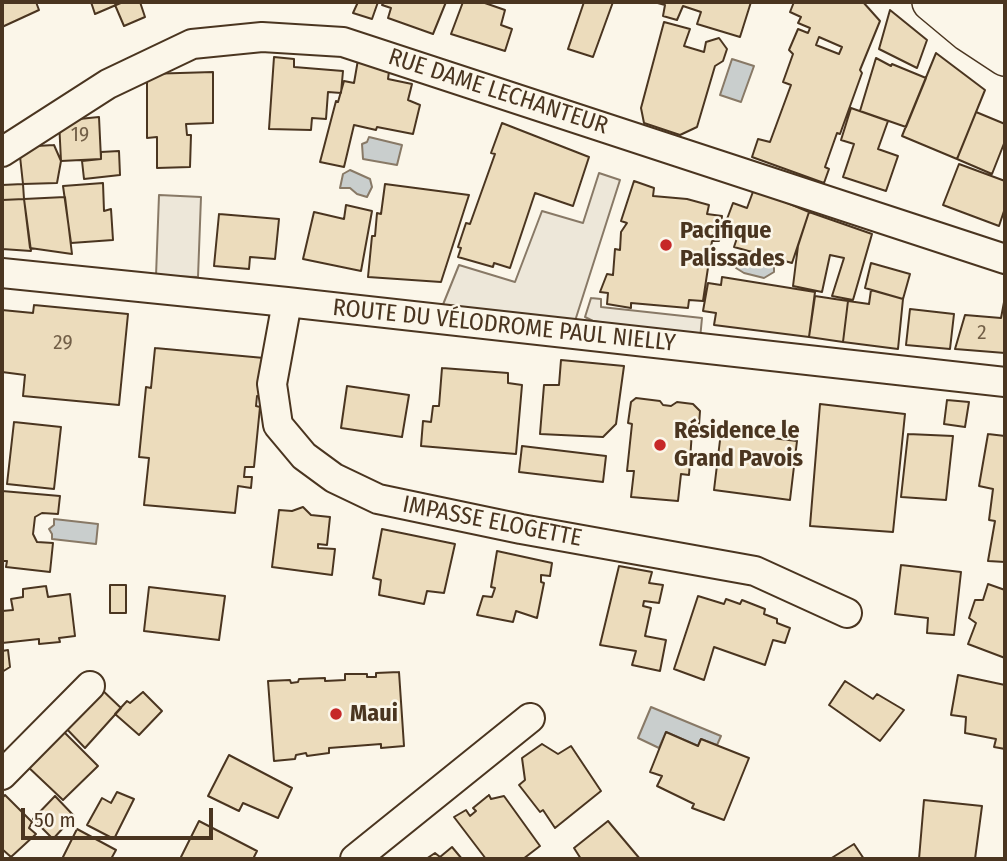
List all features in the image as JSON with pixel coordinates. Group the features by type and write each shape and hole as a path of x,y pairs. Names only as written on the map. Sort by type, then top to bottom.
{"main road":[{"path":"931,2 967,32 1005,57"},
{"path":"973,2 1005,27"}],"street":[{"name":"RUE DAME LECHANTEUR","path":"2,152 108,84 192,44 262,37 344,42 1005,259"},
{"name":"ROUTE DU VÉLODROME PAUL NIELLY","path":"2,273 1005,382"},
{"name":"IMPASSE ELOGETTE","path":"287,302 272,384 278,425 304,456 334,478 377,499 390,502 755,571 847,613"},
{"path":"2,775 90,686"},
{"path":"355,859 530,718"}],"shaded area":[{"path":"732,59 754,66 741,102 720,95"},
{"path":"369,137 402,145 397,165 363,159 362,144 367,142"},
{"path":"350,170 370,179 372,187 367,197 350,188 340,188 343,174"},
{"path":"599,173 620,180 575,321 442,307 459,265 515,282 542,211 583,223"},
{"path":"159,195 201,197 198,277 156,276"},
{"path":"737,255 769,260 774,265 774,272 764,278 744,273 736,268"},
{"path":"591,298 601,299 601,307 702,318 700,339 593,321 585,317"},
{"path":"54,519 98,524 96,544 52,539 49,529 54,525"},
{"path":"651,707 721,736 717,745 701,739 698,746 666,732 659,748 638,738"}],"building":[{"path":"2,2 36,2 39,10 2,27"},
{"path":"91,2 123,2 95,14"},
{"path":"140,2 145,17 124,26 115,5"},
{"path":"358,2 378,2 372,19 353,13"},
{"path":"384,2 446,2 433,34 388,18 391,8 382,5"},
{"path":"463,2 482,2 505,10 501,25 512,29 505,51 451,34"},
{"path":"584,2 613,2 593,57 568,49"},
{"path":"654,2 751,2 740,37 697,24 701,12 683,6 677,20 663,16 665,5"},
{"path":"794,2 863,2 880,21 860,70 862,73 840,134 837,133 825,167 829,169 824,183 752,157 758,139 770,142 791,85 783,82 793,54 789,50 798,29 808,33 810,28 798,23 801,17 790,12","holes":["819,37 842,47 839,54 816,45"]},
{"path":"890,10 927,40 917,68 879,49"},
{"path":"664,22 690,29 684,46 704,52 706,42 719,38 727,49 723,61 715,66 697,127 680,135 644,123 641,108"},
{"path":"936,53 985,90 957,159 902,136"},
{"path":"359,54 390,64 388,79 412,84 408,100 420,105 413,134 354,125 344,167 320,162 336,101 338,102 344,81 354,83"},
{"path":"274,57 294,59 294,67 343,71 341,93 328,92 326,119 312,118 311,130 269,129"},
{"path":"876,58 926,78 906,127 860,111"},
{"path":"213,72 213,123 186,124 187,135 191,135 190,167 157,168 157,137 147,138 147,74"},
{"path":"851,108 888,121 878,149 898,156 886,191 843,177 854,144 841,140"},
{"path":"976,112 1005,124 1005,141 992,174 957,159"},
{"path":"99,117 101,159 61,161 59,121"},
{"path":"502,123 589,157 573,206 535,193 510,268 494,263 493,267 458,257 461,248 458,247 466,223 470,224 495,154 491,153"},
{"path":"54,145 61,161 57,183 23,184 19,147"},
{"path":"119,151 120,175 84,179 82,161 101,159 101,152"},
{"path":"959,164 1005,181 1005,208 999,226 943,205"},
{"name":"Pacifique Palissades","path":"634,181 654,188 653,196 687,199 709,205 707,214 722,216 719,241 712,241 703,301 689,300 688,308 631,303 631,308 607,304 608,293 600,292 607,274 613,275 615,249 620,250 621,232 627,223 621,221"},
{"path":"103,183 104,211 111,209 113,240 71,243 63,186"},
{"path":"23,184 24,199 2,200 2,185"},
{"path":"385,184 469,195 441,282 368,277 372,236 375,236 377,213 381,214"},
{"path":"754,189 809,212 792,263 734,247 739,232 724,227 733,203 747,208"},
{"path":"65,197 72,254 30,248 24,199"},
{"path":"24,199 31,251 2,249 2,200"},
{"path":"346,205 372,211 361,271 303,259 314,212 344,219"},
{"path":"809,212 872,234 853,300 832,296 844,258 830,255 822,292 793,286 798,246"},
{"path":"219,214 279,219 275,259 250,257 249,269 214,266"},
{"path":"871,263 910,274 903,299 865,288"},
{"path":"722,277 815,292 809,337 714,325 716,313 703,311 708,283 721,285"},
{"path":"871,290 903,299 898,349 843,342 848,301 869,304"},
{"path":"815,296 848,301 843,342 809,337"},
{"path":"1005,297 1005,353 955,349 965,315 1001,318"},
{"path":"34,305 128,314 119,405 23,396 25,375 2,372 2,310 33,313"},
{"path":"910,309 954,314 950,349 906,345"},
{"path":"155,348 264,358 268,397 257,396 256,406 260,407 254,467 245,467 244,477 252,477 251,488 238,486 235,513 144,505 149,458 139,457 146,387 151,388"},
{"path":"561,360 624,366 616,424 603,437 540,434 544,385 559,385"},
{"path":"442,368 508,373 508,383 522,385 516,454 421,446 423,421 431,422 433,406 439,406"},
{"path":"347,386 409,395 402,437 341,428"},
{"name":"Résidence le Grand Pavois","path":"636,398 660,401 663,405 671,406 677,402 693,404 700,411 699,425 692,431 689,475 681,474 678,501 631,497 634,471 627,471 632,424 628,423 631,402"},
{"path":"947,400 969,402 965,427 944,424"},
{"path":"820,404 905,414 893,532 810,526"},
{"path":"14,422 61,427 54,489 7,484"},
{"path":"721,432 797,441 790,500 714,490"},
{"path":"908,434 953,436 946,500 901,497"},
{"path":"988,434 1005,436 1005,562 988,561 995,521 989,520 993,489 979,486"},
{"path":"522,446 606,456 603,482 519,472"},
{"path":"2,491 60,496 58,514 42,513 35,517 33,534 37,542 53,543 50,572 6,567 7,561 2,561"},
{"path":"303,507 311,515 330,517 327,545 318,544 318,548 335,549 332,575 272,567 279,510 292,511"},
{"path":"382,529 455,544 444,593 427,591 424,604 379,595 381,580 373,578"},
{"path":"497,551 552,563 550,576 541,575 541,582 544,583 537,618 516,611 513,622 477,615 483,596 492,597 495,588 491,587"},
{"path":"901,565 961,572 954,635 927,633 928,618 895,614"},
{"path":"619,566 652,572 649,583 663,585 659,603 644,601 643,606 651,608 645,636 666,640 660,671 632,665 636,651 600,645"},
{"path":"988,584 1005,590 1005,658 968,644 976,623 969,618 975,600 983,600"},
{"path":"110,585 126,585 126,613 110,613"},
{"path":"46,586 48,597 70,594 75,636 59,638 60,642 39,644 39,639 2,643 2,611 13,610 11,599 23,597 23,589"},
{"path":"149,587 225,596 219,640 144,631"},
{"path":"698,596 724,604 726,599 740,604 742,600 765,609 764,614 790,628 785,643 773,640 765,665 714,647 704,680 674,669"},
{"path":"8,650 10,667 2,672 2,651"},
{"name":"Maui","path":"399,672 404,746 381,748 381,744 329,748 329,753 307,756 306,753 296,755 295,759 274,761 268,681 290,680 291,683 298,682 299,679 345,680 345,674 367,674 367,677 376,677 376,673"},
{"path":"958,675 1005,685 1005,749 994,747 996,739 965,733 966,717 951,715"},
{"path":"845,681 873,699 877,694 904,710 880,741 829,705"},
{"path":"99,687 121,708 85,748 63,725"},
{"path":"143,692 162,711 139,735 115,714 127,701 130,703"},
{"path":"62,730 98,766 63,800 26,765"},
{"path":"666,732 698,746 701,739 749,758 724,820 692,808 694,804 657,786 662,776 650,772"},
{"path":"542,744 558,754 571,746 601,791 555,828 543,810 540,812 519,785 525,780 522,758"},
{"path":"229,755 292,788 278,818 243,803 239,811 208,796"},
{"path":"117,792 134,799 114,839 87,825 102,798 111,803"},
{"path":"5,795 32,822 29,828 36,834 11,857 2,849 2,798"},
{"path":"489,795 491,799 504,796 540,846 523,859 486,859 454,817 466,810 470,816 476,811 473,808"},
{"path":"55,796 74,816 53,839 33,819"},
{"path":"924,800 982,806 975,859 919,859"},
{"path":"199,821 257,851 253,859 181,857"},
{"path":"608,821 640,859 581,859 574,848"},
{"path":"77,829 116,850 111,859 62,859"},
{"path":"854,844 864,859 830,859"},
{"path":"452,847 462,859 426,859 435,853 440,857"}],"place":[{"name":"Pacifique Palissades","path":"666,245"},
{"name":"Résidence le Grand Pavois","path":"660,445"},
{"name":"Maui","path":"336,714"}]}
